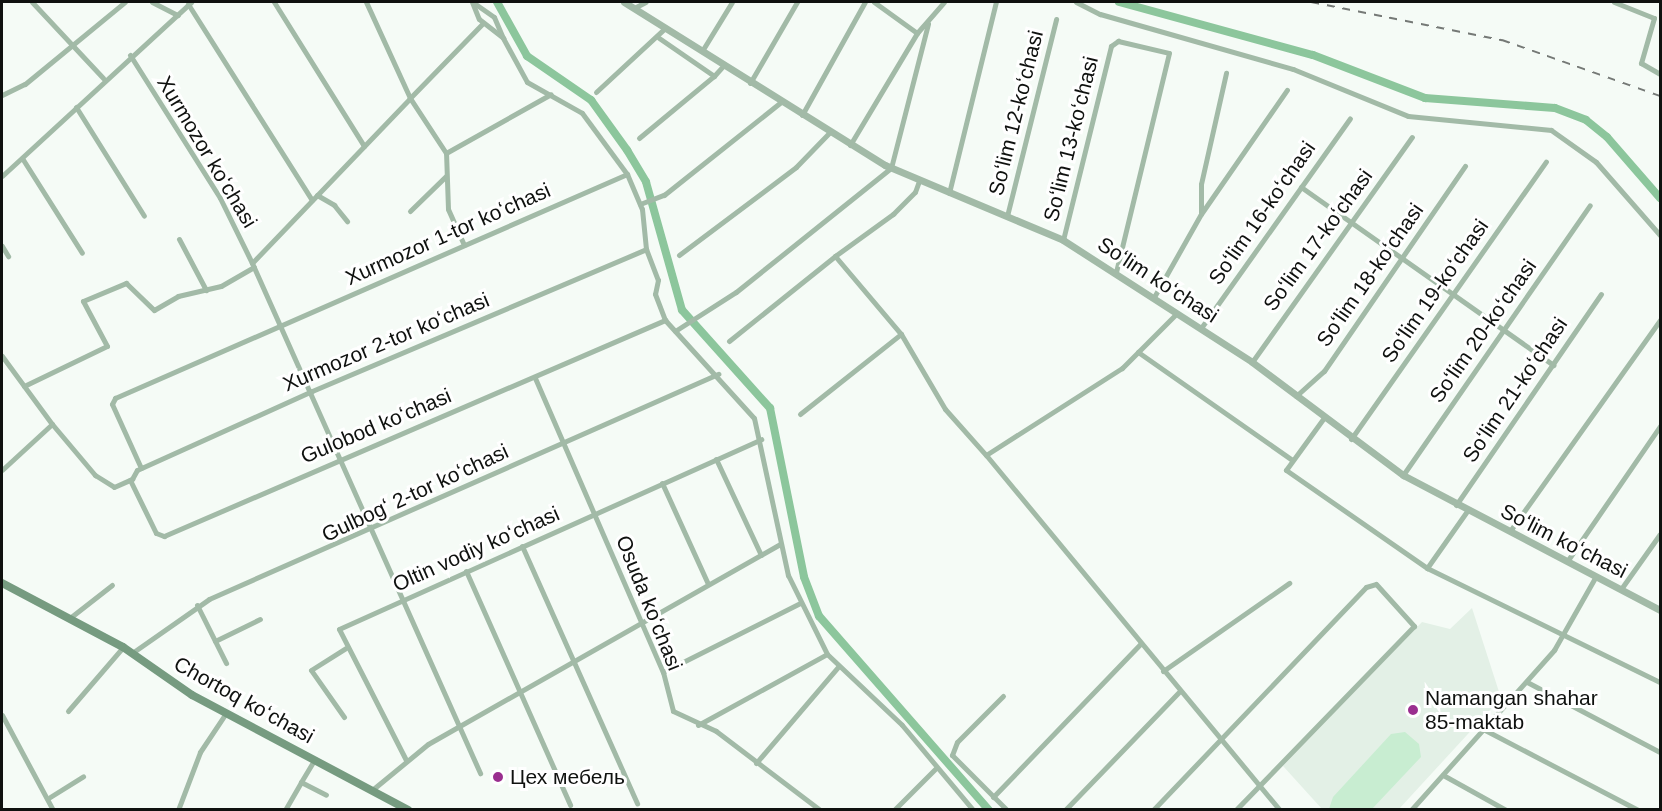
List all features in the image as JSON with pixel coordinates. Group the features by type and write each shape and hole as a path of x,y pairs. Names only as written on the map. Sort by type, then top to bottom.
{"main road":[{"name":"Chortoq koʻchasi","path":"2,583 71,617 123,647 226,713 408,810"}],"street":[{"path":"32,2 70,46 103,78"},
{"path":"2,95 25,84 125,2"},
{"path":"152,2 178,15"},
{"path":"274,2 364,146"},
{"path":"366,2 410,98 446,153 448,209 464,245"},
{"path":"473,2 482,24 503,38"},
{"path":"473,2 494,17 527,82 582,113 627,174 642,204 646,249 665,320 677,330 749,409 761,439 780,544 800,603 827,654 838,667 902,725 935,769 973,810"},
{"name":"Soʻlim koʻchasi","path":"624,2 829,133 891,168 949,195 1063,240 1116,272 1252,362 1323,419 1403,475 1456,506 1568,560 1660,610"},
{"path":"634,8 646,2"},
{"path":"702,51 732,2"},
{"path":"750,83 797,2"},
{"path":"802,116 865,2"},
{"path":"874,2 917,33"},
{"path":"850,145 917,33 928,24 944,2"},
{"path":"949,195 996,2"},
{"path":"1076,2 1100,14 1293,69 1408,116 1551,130 1603,168 1660,235"},
{"path":"1614,2 1654,18 1641,63 1660,74"},
{"path":"2,177 76,107 103,78 190,3 314,198 332,203 347,221"},
{"name":"Soʻlim 12-koʻchasi","path":"1007,216 1056,19"},
{"path":"24,386 107,346 83,301 126,283 154,310 177,296 206,290 253,265 314,198 482,24"},
{"path":"677,330 891,168 928,24"},
{"path":"596,92 659,38 665,28"},
{"path":"659,38 714,76"},
{"name":"Soʻlim 13-koʻchasi","path":"1063,240 1111,46 1118,41 1171,56 1116,272"},
{"name":"Xurmozor koʻchasi","path":"130,55 220,198 253,265 405,598 480,773"},
{"path":"639,138 724,66"},
{"path":"1201,214 1202,184 1226,73"},
{"path":"1154,297 1201,214 1287,90"},
{"path":"446,153 551,94"},
{"path":"642,204 653,199 781,102"},
{"path":"76,107 144,216"},
{"name":"Soʻlim 16-koʻchasi","path":"1201,328 1350,118"},
{"path":"679,255 796,167 829,133"},
{"name":"Soʻlim 17-koʻchasi","path":"1252,362 1412,137"},
{"path":"22,158 82,253"},
{"name":"Soʻlim 19-koʻchasi","path":"1351,439 1546,162"},
{"name":"Soʻlim 18-koʻchasi","path":"1296,396 1324,371 1465,166"},
{"name":"Xurmozor 1-tor koʻchasi","path":"141,468 112,404 115,398 627,174"},
{"path":"410,211 446,176"},
{"path":"729,341 835,256 893,214 915,192 919,181"},
{"path":"1301,187 1553,365"},
{"name":"Soʻlim 20-koʻchasi","path":"1403,475 1590,205"},
{"path":"179,239 206,290"},
{"path":"2,246 8,256"},
{"name":"Xurmozor 2-tor koʻchasi","path":"141,468 312,391 646,249"},
{"path":"835,256 901,334 945,409 986,455 1140,644 1280,810"},
{"name":"Soʻlim 21-koʻchasi","path":"1456,506 1602,294"},
{"path":"986,455 1097,385 1138,352 1177,313"},
{"name":"Gulobod koʻchasi","path":"130,480 156,533 164,536 665,320"},
{"path":"1510,531 1660,320"},
{"path":"800,414 901,334"},
{"path":"1138,352 1292,459"},
{"path":"2,357 52,424 95,475 114,487 130,480 141,468"},
{"name":"Gulbogʻ 2-tor koʻchasi","path":"132,653 197,605 374,529 718,374"},
{"name":"Osuda koʻchasi","path":"535,378 663,672 673,711 756,763 820,810"},
{"path":"1323,419 1286,470 1427,568 1566,634 1660,682"},
{"path":"2,470 52,424"},
{"path":"1568,560 1658,434 1660,426"},
{"name":"Oltin vodiy koʻchasi","path":"346,648 339,629 761,439"},
{"path":"716,459 761,555"},
{"path":"662,483 708,584"},
{"path":"1427,568 1467,511"},
{"path":"1621,589 1660,534"},
{"path":"372,790 406,760 459,726 521,696 708,584 780,544"},
{"path":"522,546 637,803"},
{"path":"466,571 570,805"},
{"path":"1411,810 1527,682 1566,634 1596,576"},
{"path":"1163,671 1288,583"},
{"path":"1153,810 1370,584 1413,619 1414,626 1236,810"},
{"path":"71,617 112,585"},
{"path":"663,672 800,603"},
{"path":"197,605 226,663"},
{"path":"216,641 260,619"},
{"path":"993,797 1140,644"},
{"path":"68,711 123,647"},
{"path":"344,717 311,670 346,648 406,760"},
{"path":"698,725 827,654"},
{"path":"756,763 838,667"},
{"path":"1527,682 1660,752"},
{"path":"1065,810 1180,691"},
{"path":"1003,696 952,751 1007,810"},
{"path":"178,810 200,752 226,713"},
{"path":"2,715 50,797 53,810"},
{"path":"1483,729 1638,810"},
{"path":"285,810 314,760"},
{"path":"894,810 935,769"},
{"path":"1443,775 1506,810"},
{"path":"50,797 83,776"},
{"path":"301,782 326,795"}],"shaded area":[{"name":"Namangan shahar 85-maktab","path":"1472,608 1501,698 1399,809 1322,809 1283,766 1422,622 1450,629"}],"green space":[{"path":"1405,732 1419,744 1421,757 1372,809 1329,809 1333,797 1391,734"}],"waterway":[{"path":"497,2 527,56 591,100 627,150 646,182 682,310 770,408 804,577 819,616 989,810"},
{"path":"1119,2 1313,55 1425,98 1555,108 1586,120 1607,137 1660,198"}],"railway":[{"path":"1311,2 1502,40 1660,96"}],"place":[{"name":"Namangan shahar 85-maktab","path":"1413,710"},
{"name":"Цех мебель","path":"498,777"}]}
